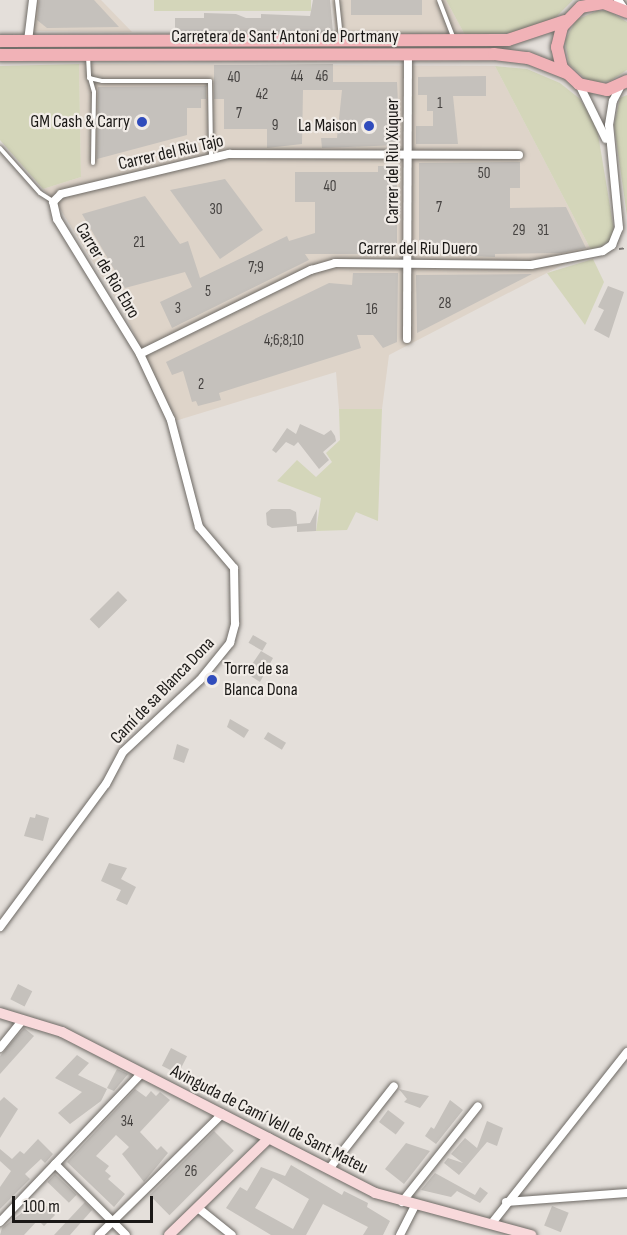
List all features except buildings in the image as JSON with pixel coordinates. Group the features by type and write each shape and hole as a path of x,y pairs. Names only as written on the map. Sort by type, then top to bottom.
{"main road":[{"name":"Carretera de Sant Antoni de Portmany","path":"0,41 514,39 573,11 596,3 623,7"},
{"path":"566,74 557,47 573,11"},
{"name":"Carretera de Sant Antoni de Portmany","path":"0,55 507,55 566,74 579,84"},
{"path":"579,84 600,90 624,83"}],"street":[{"path":"27,41 33,0"},
{"name":"Carrer del Riu Xúquer","path":"407,339 408,55"},
{"path":"609,147 610,112 624,83"},
{"path":"579,84 600,121 609,147"},
{"name":"Carrer del Riu Duero","path":"140,354 311,270 335,263 531,265 603,251 612,245 620,228 609,147"},
{"name":"Carrer del Riu Tajo","path":"53,202 61,194 211,157 408,153 519,155"},
{"name":"Carrer de Rio Ebro","path":"53,202 57,219 140,354"},
{"name":"Camí de sa Blanca Dona","path":"0,927 106,784 123,752 200,680 230,643 235,624 234,568 199,527 171,420 140,354"},
{"name":"Avinguda de Camí Vell de Sant Mateu","path":"0,1013 62,1032 329,1169 402,1202 492,1223 531,1235"},
{"path":"0,1048 22,1021"},
{"path":"492,1223 506,1202 627,1052"},
{"path":"0,1222 142,1073"},
{"path":"329,1169 394,1086"},
{"path":"402,1202 478,1106"},
{"path":"99,1235 222,1114"},
{"path":"168,1235 269,1138"},
{"path":"55,1164 126,1235"},
{"path":"506,1202 627,1193"},
{"path":"400,1235 415,1205"},
{"path":"198,1208 232,1235"}],"lane":[{"path":"337,0 341,41"},
{"path":"439,0 454,40"},
{"path":"87,55 94,92 93,163"},
{"path":"90,78 210,81 211,157"},
{"path":"0,148 40,193 53,202"}],"shaded area":[{"path":"37,0 101,0 132,32 32,31"},
{"path":"332,0 446,0 465,35 336,34"},
{"path":"79,64 495,66 591,250 389,355 382,409 339,409 336,372 175,421 125,314 59,207 43,189 81,177"}],"green space":[{"path":"154,0 311,0 311,11 154,11"},
{"path":"446,0 573,0 555,18 516,33 465,35"},
{"path":"597,11 608,11 627,22 627,70 610,81 587,80 569,64 565,41 576,20"},
{"path":"79,64 81,177 43,189 0,140 0,66"},
{"path":"495,66 527,69 560,83 580,99 597,128 614,230 613,238 602,246 591,250"},
{"path":"627,95 627,216 614,125 620,98"},
{"path":"593,259 604,282 585,325 547,273"},
{"path":"339,409 382,409 378,521 356,512 347,530 316,531 321,498 277,481 297,460 316,477 332,462 326,453 340,440"}],"place":[{"name":"GM Cash & Carry","path":"142,122"},
{"name":"La Maison","path":"369,126"},
{"name":"Torre de sa Blanca Dona","path":"212,680"}]}
